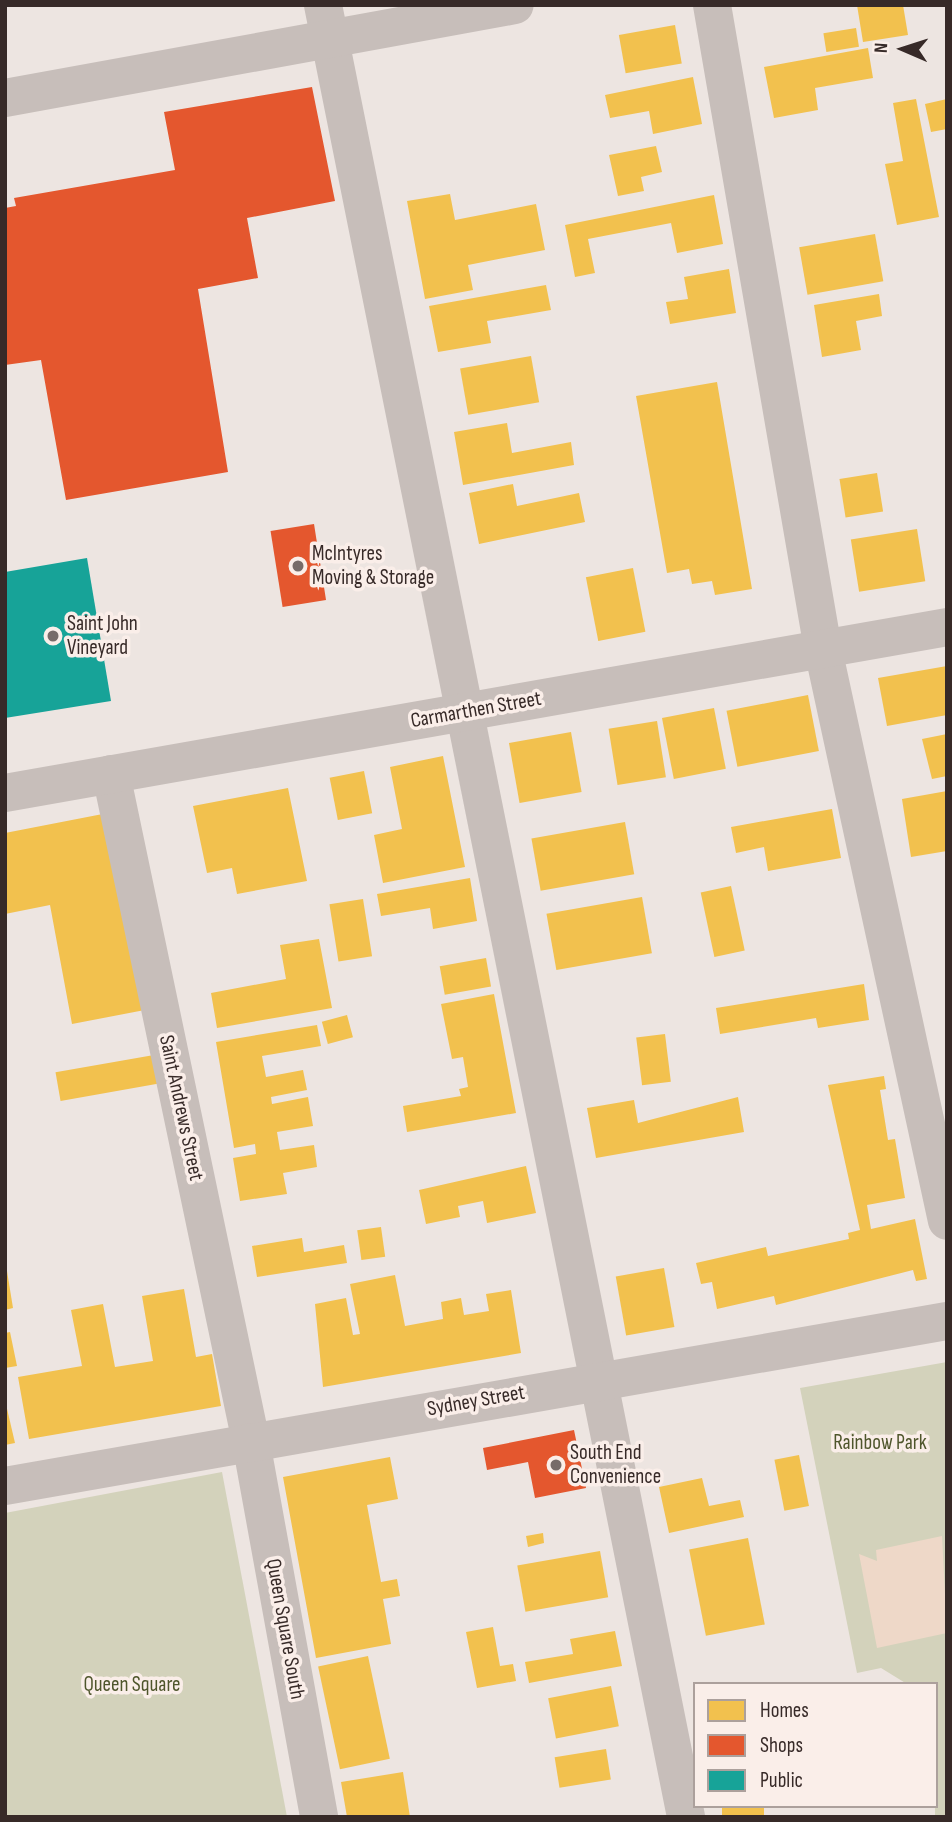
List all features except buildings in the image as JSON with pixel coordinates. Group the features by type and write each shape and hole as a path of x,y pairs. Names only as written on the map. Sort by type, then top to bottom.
{"street":[{"path":"5,98 326,22 514,5"},
{"path":"712,5 823,649 947,1221"},
{"path":"326,22 687,1817"},
{"name":"Carmarthen Street","path":"5,793 947,627"},
{"name":"Saint Andrews Street","path":"111,774 251,1442"},
{"name":"Sydney Street","path":"5,1486 598,1379 947,1321"},
{"name":"Queen Square South","path":"251,1442 319,1817"}],"green space":[{"name":"Rainbow Park","path":"947,1362 947,1817 935,1817 935,1808 938,1808 938,1682 904,1682 881,1668 857,1673 800,1388"},
{"name":"Queen Square","path":"222,1472 287,1817 5,1817 5,1513"}],"sand":[{"path":"942,1536 947,1633 877,1648 859,1554 877,1561 876,1550"}],"place":[{"name":"McIntyres Moving & Storage","path":"298,566"},
{"name":"Saint John Vineyard","path":"53,636"},
{"name":"South End Convenience","path":"556,1465"}]}
